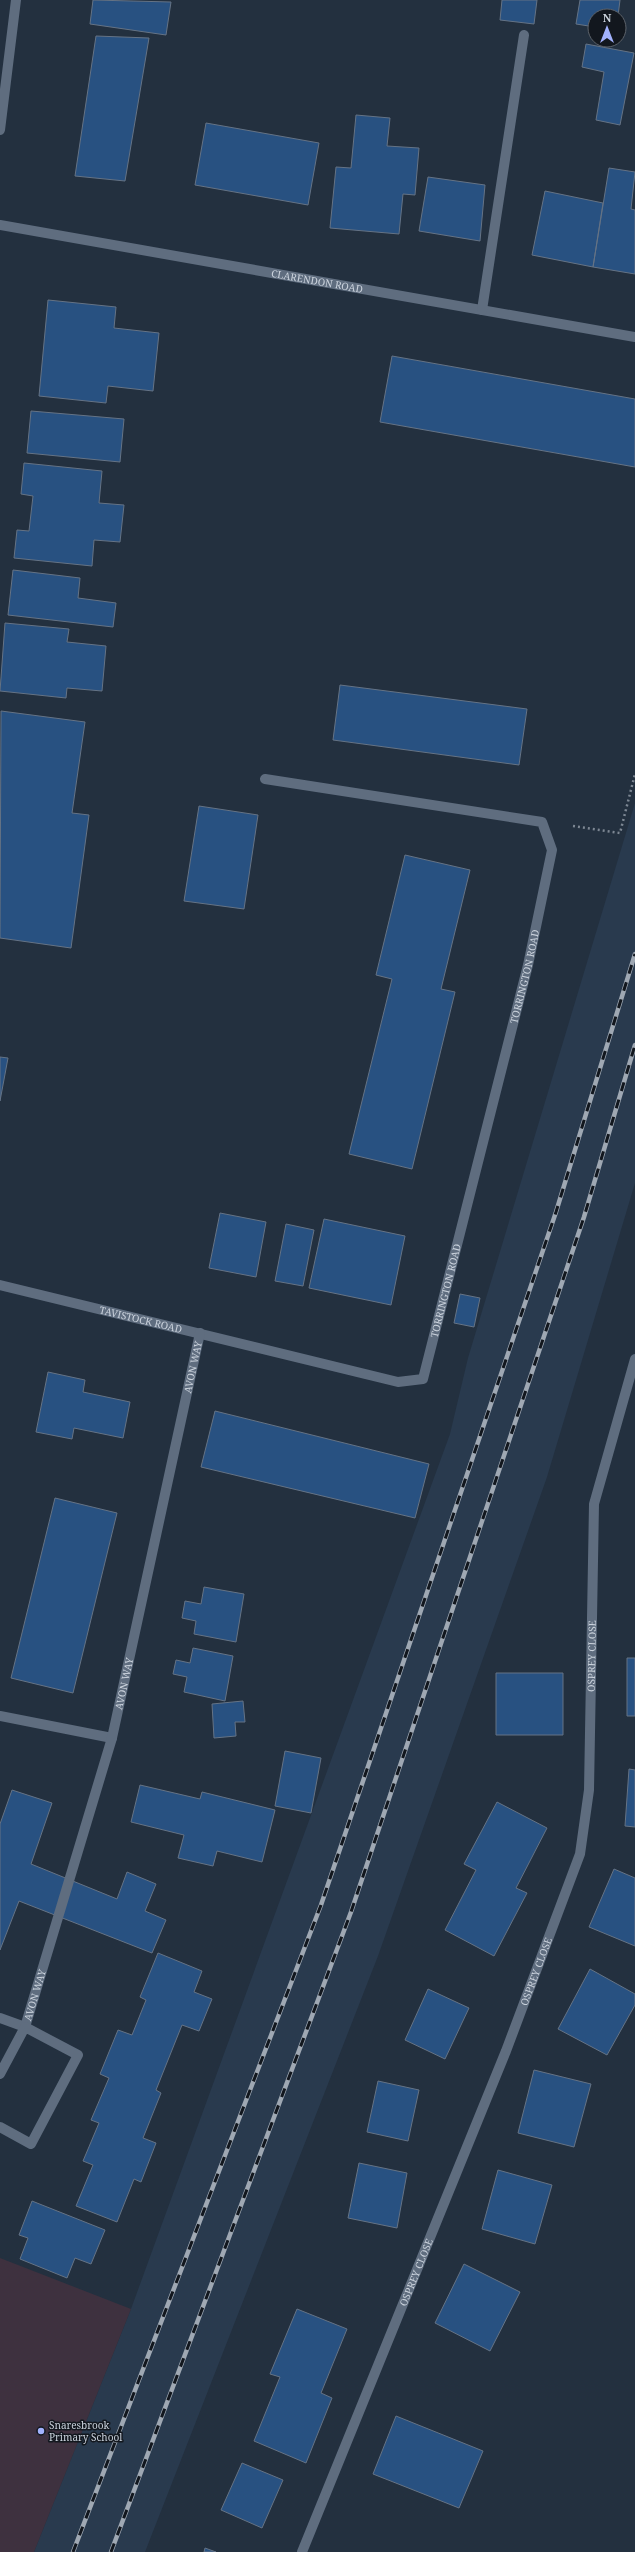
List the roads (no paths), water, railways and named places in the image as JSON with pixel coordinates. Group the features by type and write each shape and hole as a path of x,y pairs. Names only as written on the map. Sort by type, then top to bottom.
{"street":[{"path":"0,130 16,0"},
{"path":"482,310 524,35"},
{"name":"CLARENDON ROAD","path":"0,225 635,337"},
{"name":"TORRINGTON ROAD","path":"265,779 542,822 552,850 528,965 423,1379 398,1382"},
{"name":"TAVISTOCK ROAD","path":"0,1285 398,1382"},
{"name":"AVON WAY","path":"0,2074 25,2027 112,1738 200,1333"},
{"name":"OSPREY CLOSE","path":"302,2552 506,2051 580,1854 589,1790 594,1504 635,1359"},
{"path":"0,1716 112,1738"},
{"name":"AVON WAY","path":"0,2018 25,2027 78,2055 31,2144 0,2128"}],"railway":[{"path":"73,2552 321,1905 556,1212 635,954"},
{"path":"111,2552 351,1912 584,1217 635,1045"}],"place":[{"name":"Snaresbrook Primary School","path":"41,2431"}]}
